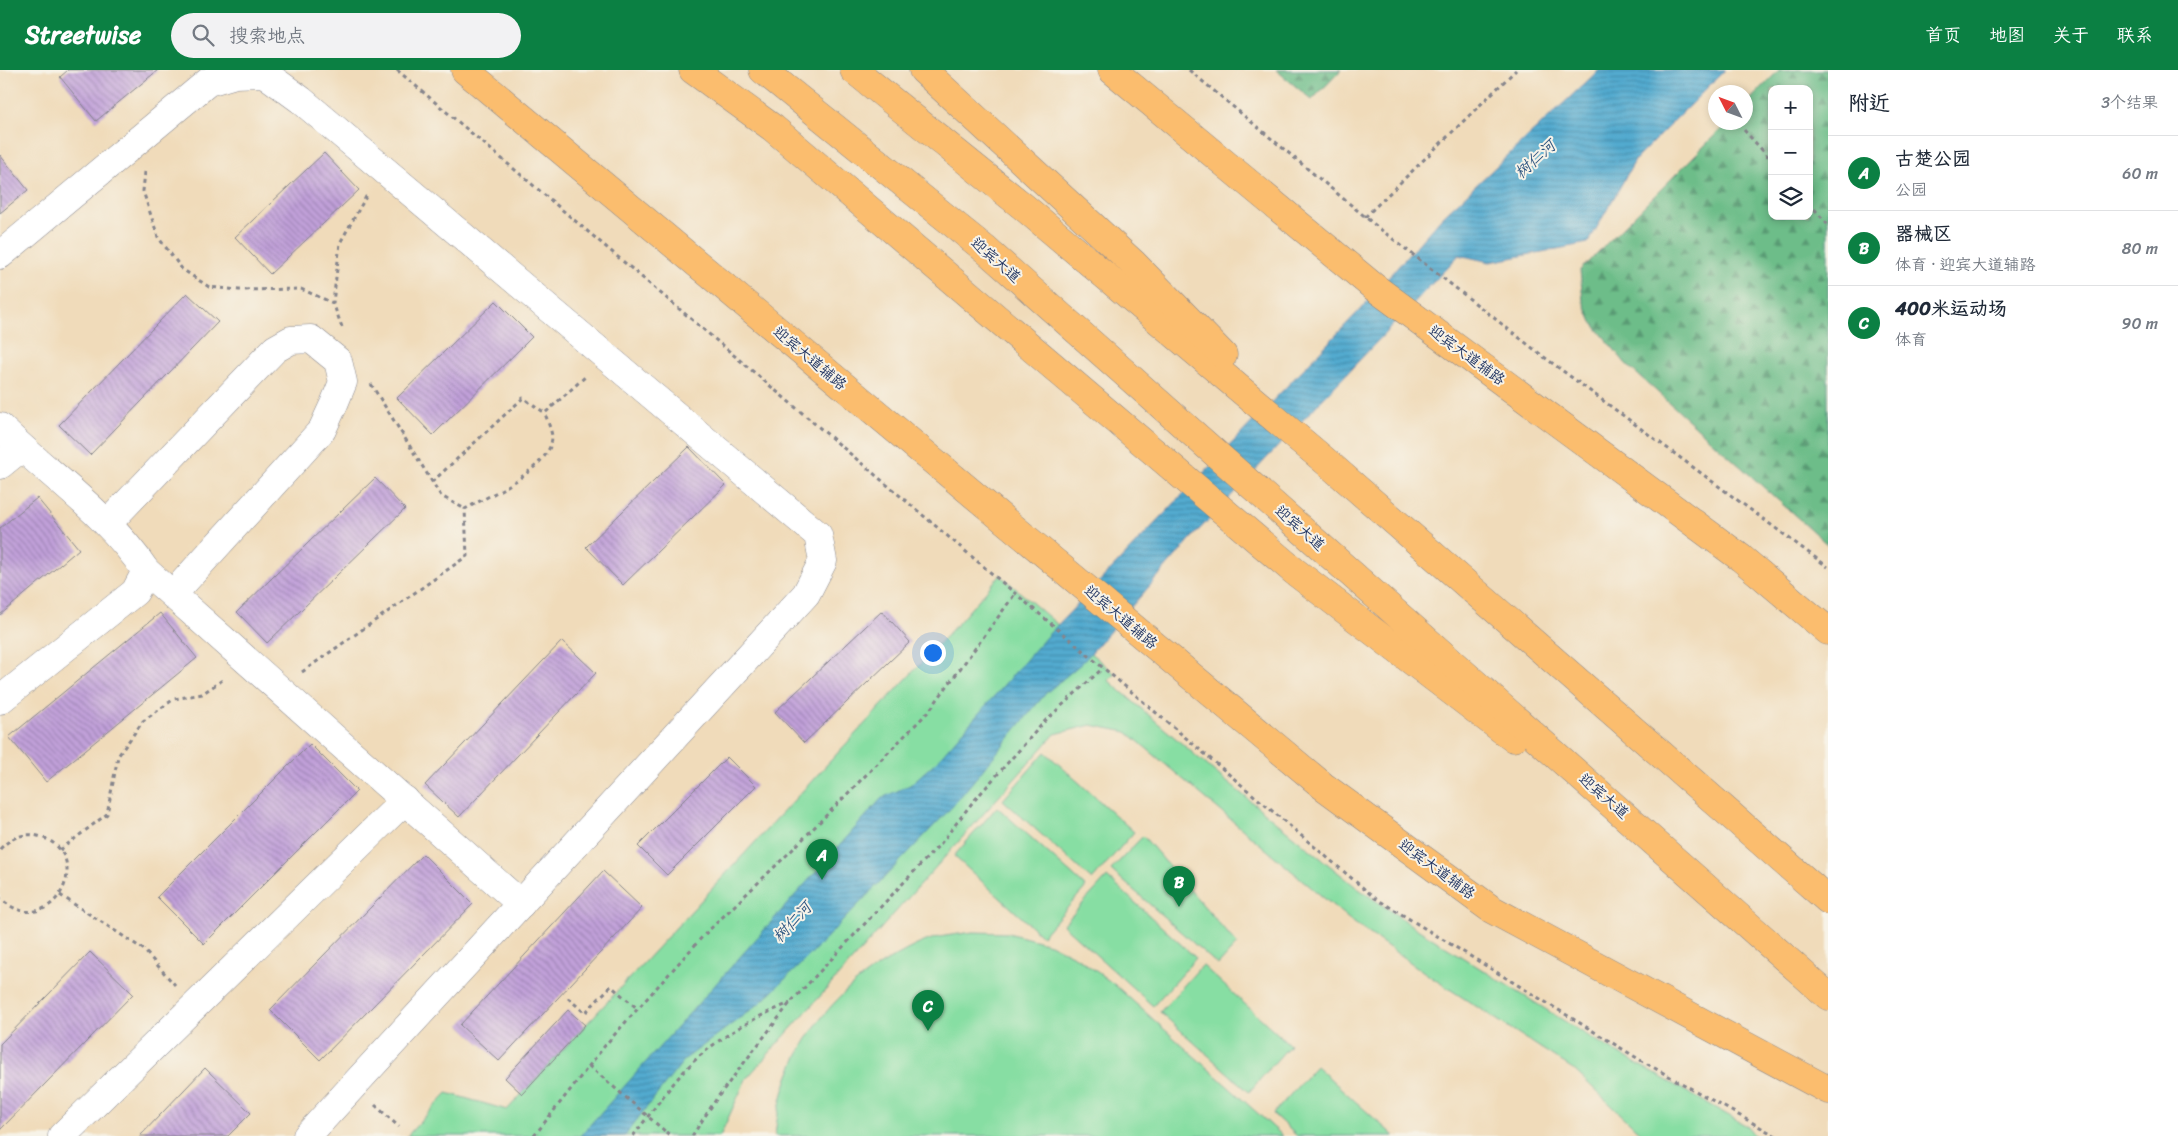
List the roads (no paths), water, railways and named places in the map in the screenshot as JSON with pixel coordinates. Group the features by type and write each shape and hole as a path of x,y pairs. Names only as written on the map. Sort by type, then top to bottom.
{"main road":[{"name":"迎宾大道辅路","path":"465,70 1323,786 1491,908 1828,1090"},
{"path":"693,70 773,128 1294,571 1693,874"},
{"name":"迎宾大道","path":"763,70 986,250 1693,874 1828,996"},
{"path":"854,70 1025,208 1330,465 1828,900"},
{"path":"923,70 1134,262 1330,465"},
{"name":"迎宾大道辅路","path":"1112,70 1374,287 1741,558 1828,632"}],"lane":[{"path":"0,255 208,82 236,74 264,73 301,100 818,536 823,560 806,594 307,1136"},
{"path":"108,523 275,349 291,340 311,339 338,361 343,382 322,430 173,594"},
{"path":"0,426 21,448 108,523 131,547 146,571 521,904"},
{"path":"0,465 21,448"},
{"path":"0,700 135,592 146,571"},
{"path":"62,1136 405,800"}],"water":[{"name":"树仁河","path":"1599,70 1725,70 1636,159 1588,243 1490,262 1459,255 1196,533 1083,662 1046,693 951,808 805,960 760,1003 685,1059 624,1136 580,1136 882,798 910,785 937,761 1047,636 1358,312 1442,217"}],"place":[{"name":"古楚公园","path":"822,880"},
{"name":"器械区","path":"1179,907"},
{"name":"400米运动场","path":"928,1031"}]}
